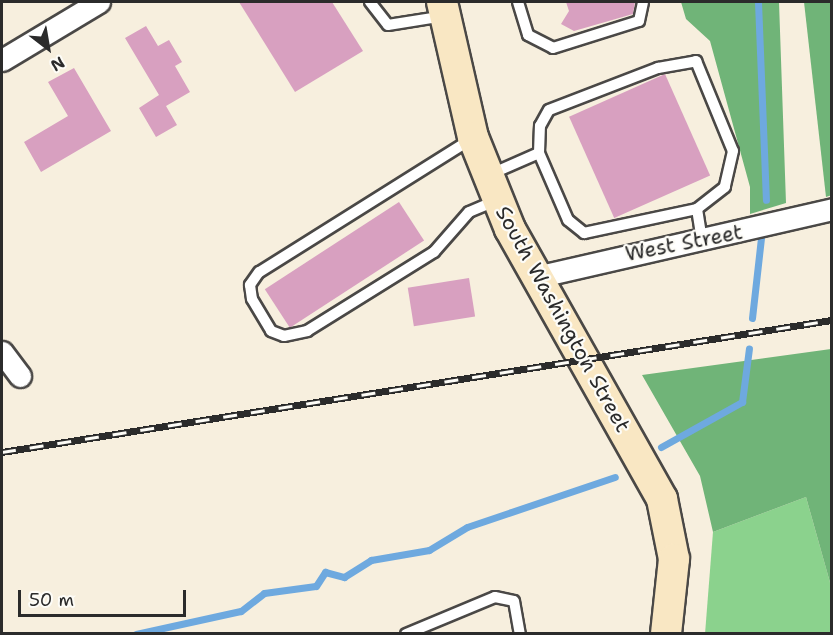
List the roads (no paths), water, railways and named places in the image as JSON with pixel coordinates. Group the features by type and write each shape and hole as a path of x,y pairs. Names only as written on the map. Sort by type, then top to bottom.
{"main road":[{"name":"South Washington Street","path":"443,9 473,137 492,188 536,277 662,499 674,559 666,633"}],"street":[{"path":"2,60 99,2"},
{"name":"West Street","path":"536,277 831,209"},
{"path":"2,352 20,376"}],"lane":[{"path":"370,2 388,25 443,9"},
{"path":"518,2 528,35 553,48 639,21 643,2"},
{"path":"696,61 733,151 725,188 697,209 584,232 568,220 539,153 540,126 549,110 658,68 696,61"},
{"path":"473,137 259,272 250,285 252,299 271,331 284,336 307,331 434,252 492,188 539,153"},
{"path":"697,209 702,240"},
{"path":"406,633 495,597 514,601 520,633"}],"waterway":[{"path":"758,2 766,200"},
{"path":"752,318 761,238"},
{"path":"661,447 742,402 749,348"},
{"path":"136,634 241,611 264,593 316,586 325,572 344,577 371,560 429,550 467,527 615,477"}],"railway":[{"path":"2,452 832,320"}]}
